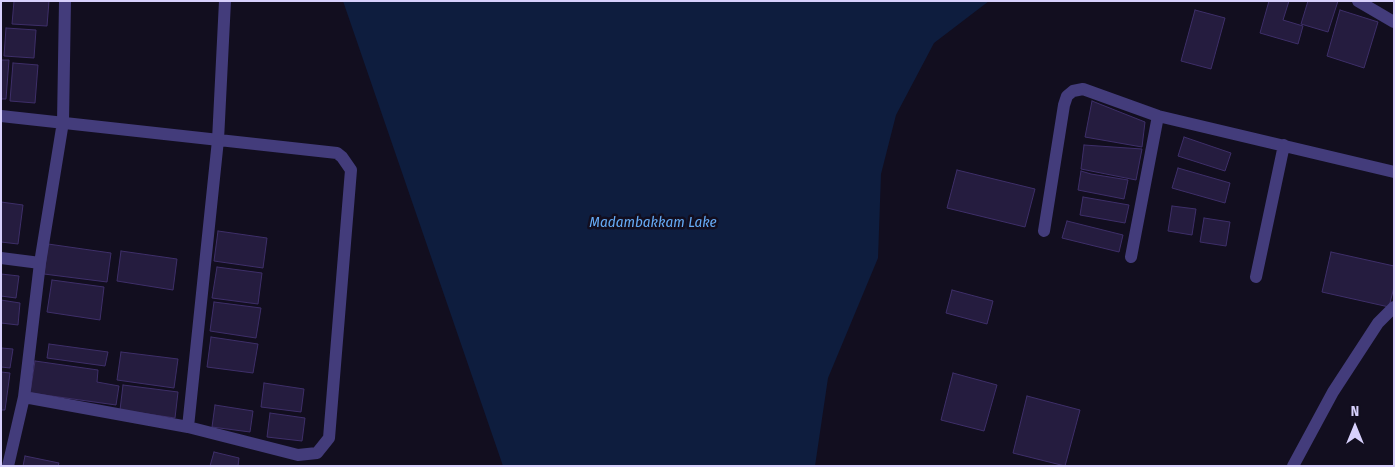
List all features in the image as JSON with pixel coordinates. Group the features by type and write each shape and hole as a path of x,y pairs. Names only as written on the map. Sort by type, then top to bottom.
{"street":[{"path":"8,466 24,397 40,263 63,122 65,1"},
{"path":"188,426 218,140 226,1"},
{"path":"1358,1 1394,22"},
{"path":"1044,231 1064,105 1067,96 1073,90 1082,89 1158,116 1394,172"},
{"path":"1,116 337,152 351,170 329,438 317,453 298,455 188,426 24,397"},
{"path":"1131,257 1158,116"},
{"path":"1256,276 1284,146"},
{"path":"1,258 40,263"},
{"path":"1294,466 1333,392 1378,323 1394,307"}],"water":[{"name":"Madambakkam Lake","path":"343,1 989,1 934,43 896,115 881,174 878,258 828,378 815,466 503,466"}],"building":[{"path":"14,1 49,1 47,26 12,24"},
{"path":"1269,1 1289,1 1283,20 1303,26 1298,44 1260,33"},
{"path":"1308,1 1338,1 1328,32 1301,24"},
{"path":"1195,10 1225,18 1211,69 1181,61"},
{"path":"1340,10 1378,22 1364,68 1327,56"},
{"path":"6,28 36,30 34,58 4,56"},
{"path":"1,60 9,60 6,99 1,99"},
{"path":"13,63 38,65 35,103 10,101"},
{"path":"1092,101 1145,122 1142,147 1085,137"},
{"path":"1184,137 1231,153 1225,171 1178,156"},
{"path":"1084,145 1142,149 1136,180 1081,169"},
{"path":"1178,168 1230,183 1225,203 1172,188"},
{"path":"957,170 1035,189 1025,227 947,208"},
{"path":"1081,171 1128,180 1124,199 1078,190"},
{"path":"1083,197 1129,205 1125,223 1080,215"},
{"path":"1,202 23,205 18,244 1,242"},
{"path":"1172,206 1196,209 1192,235 1168,231"},
{"path":"1204,218 1230,222 1226,246 1200,242"},
{"path":"1067,221 1123,235 1119,252 1062,238"},
{"path":"218,231 267,238 263,268 214,261"},
{"path":"48,244 111,253 107,282 44,274"},
{"path":"121,251 177,259 173,290 117,281"},
{"path":"1331,252 1394,266 1394,287 1389,307 1322,292"},
{"path":"217,267 262,273 258,304 212,298"},
{"path":"1,274 19,276 16,298 1,296"},
{"path":"52,280 104,287 100,320 47,312"},
{"path":"952,290 993,301 987,324 946,313"},
{"path":"1,300 20,303 18,325 1,323"},
{"path":"214,302 261,308 256,338 210,331"},
{"path":"211,337 258,344 253,373 207,367"},
{"path":"49,344 108,352 105,366 47,358"},
{"path":"1,348 13,349 10,368 1,367"},
{"path":"121,352 178,359 174,388 117,380"},
{"path":"35,361 98,370 97,382 119,386 116,405 30,393"},
{"path":"1,372 10,373 5,410 1,410"},
{"path":"953,373 997,385 984,431 941,420"},
{"path":"264,383 304,389 301,412 261,407"},
{"path":"123,385 178,392 175,418 120,410"},
{"path":"1027,396 1080,410 1065,466 1013,453"},
{"path":"215,405 253,411 250,432 212,427"},
{"path":"270,413 305,418 302,441 267,437"},
{"path":"214,452 239,458 238,466 210,466"},
{"path":"25,456 59,463 58,466 23,466"}]}
